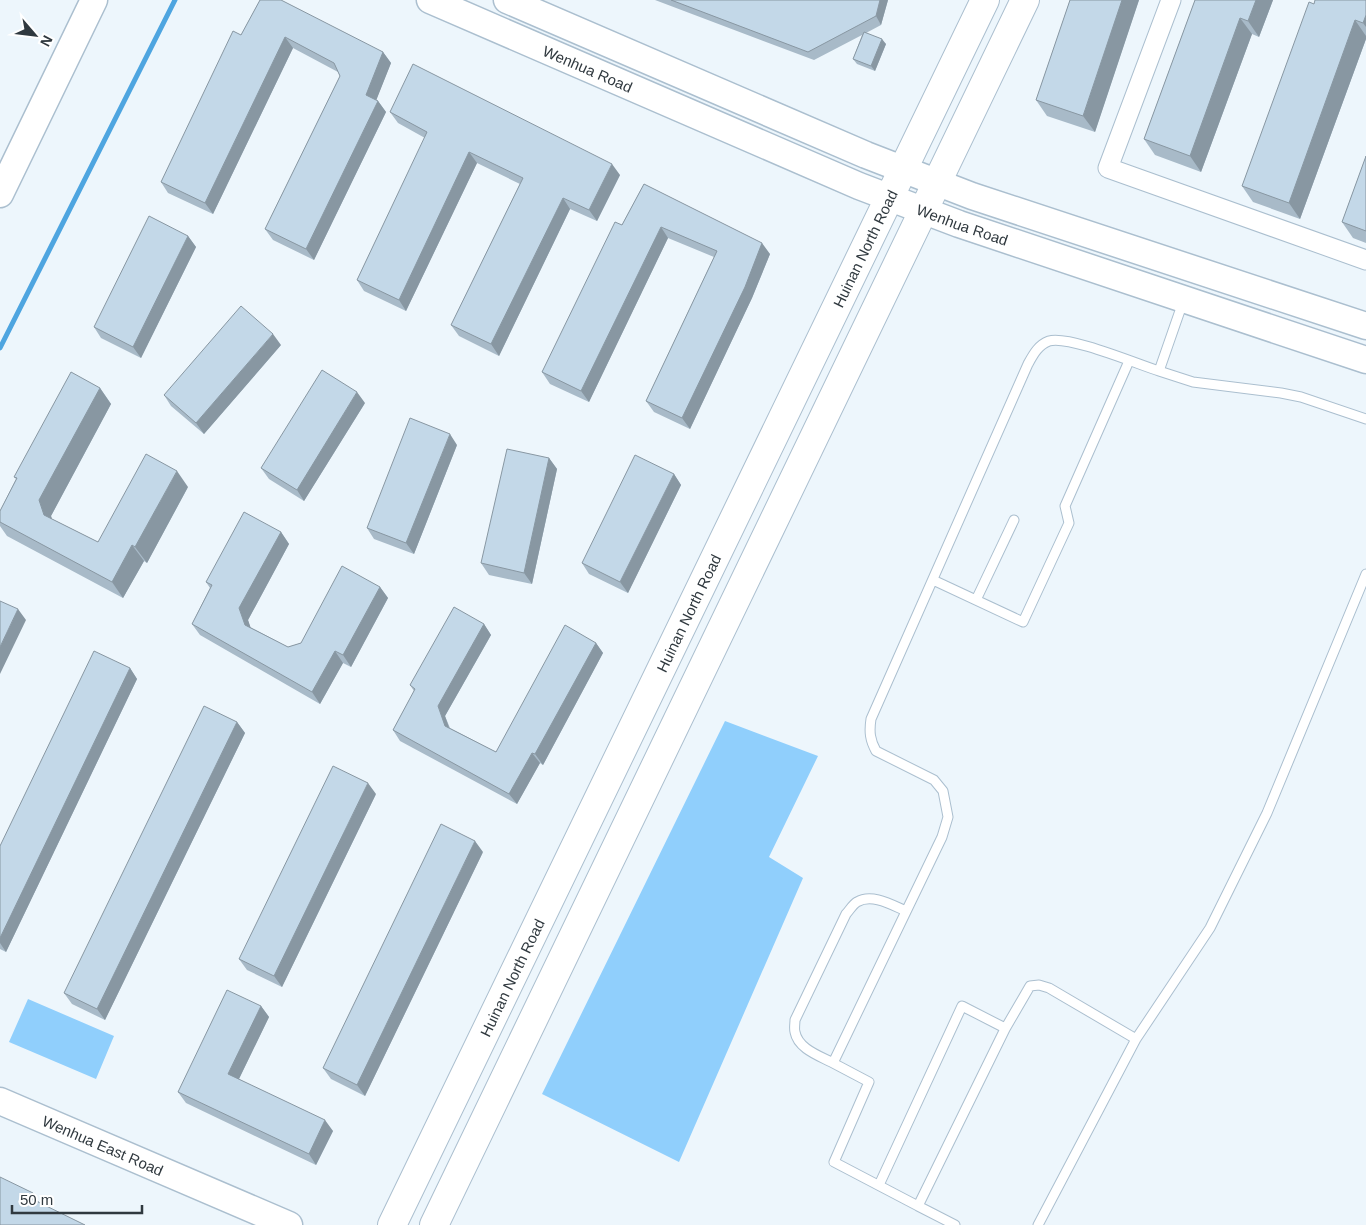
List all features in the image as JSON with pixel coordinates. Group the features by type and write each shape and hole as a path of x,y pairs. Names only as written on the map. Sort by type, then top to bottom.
{"main road":[{"name":"Huinan North Road","path":"392,1225 985,0"},
{"path":"434,1225 1026,0"}],"street":[{"path":"0,194 94,0"},
{"name":"Wenhua Road","path":"430,0 889,198 959,224 1366,360"},
{"name":"Wenhua Road","path":"507,0 903,169 972,196 1366,326"},
{"path":"1171,0 1108,168 1366,260"},
{"name":"Wenhua East Road","path":"0,1100 289,1225"}],"lane":[{"path":"1159,371 1184,299"},
{"path":"833,1063 942,837 948,817 943,791 934,780 876,751 871,742 869,731 871,719 1028,364 1037,349 1048,342 1076,343 1193,382 1294,396 1366,419"},
{"path":"933,580 1023,622 1069,523 1065,506 1129,361"},
{"path":"976,600 1014,520"},
{"path":"1038,1225 1136,1039 1210,928 1267,813 1366,574"},
{"path":"906,910 886,902 870,899 857,902 846,914 795,1020 795,1032 799,1041 807,1050 869,1082 834,1162 954,1225"},
{"path":"918,1206 1005,1028 1030,986 1039,985 1049,988 1136,1039"},
{"path":"879,1185 962,1006 1005,1028"}],"shaded area":[{"path":"725,721 818,756 769,857 803,878 679,1162 542,1094"},
{"path":"28,999 114,1036 96,1079 9,1042"}],"building":[{"path":"260,0 281,0 383,52 366,95 378,101 306,249 265,229 340,76 334,63 285,37 205,203 161,182 233,31 241,35"},
{"path":"671,0 880,0 876,16 808,52"},
{"path":"1070,0 1122,0 1083,116 1036,100"},
{"path":"1195,0 1256,0 1248,21 1240,18 1190,156 1144,139"},
{"path":"1315,0 1366,0 1366,15 1363,23 1355,20 1289,203 1242,186 1309,2 1314,4"},
{"path":"864,32 882,39 871,66 853,59"},
{"path":"413,64 612,164 589,210 563,198 491,344 451,325 523,178 469,152 399,300 357,280 427,132 390,112"},
{"path":"1366,156 1366,231 1342,222"},
{"path":"644,184 762,243 745,287 682,418 646,401 717,251 661,227 581,391 542,372 615,222 622,225"},
{"path":"149,216 188,236 133,347 94,327"},
{"path":"241,306 273,334 196,423 164,395"},
{"path":"322,370 357,392 297,490 261,468"},
{"path":"71,372 100,388 39,500 44,515 98,542 146,454 177,471 135,547 132,545 112,582 0,522 0,511 17,478 14,477"},
{"path":"410,418 450,434 406,543 367,528"},
{"path":"507,449 549,458 524,573 481,563"},
{"path":"635,455 674,474 620,582 582,563"},
{"path":"244,512 281,532 239,608 245,625 288,647 301,643 342,566 380,587 343,655 335,651 312,692 192,624 212,585 206,582"},
{"path":"0,601 18,609 0,647"},
{"path":"454,607 484,624 438,706 445,726 496,752 565,625 596,643 535,754 532,753 509,794 393,730 415,689 410,685"},
{"path":"94,651 130,668 0,938 0,846"},
{"path":"204,706 237,722 97,1009 64,993"},
{"path":"333,766 368,783 274,976 239,959"},
{"path":"441,824 475,841 357,1085 323,1068"},
{"path":"227,990 261,1006 228,1074 325,1120 309,1154 178,1092"},
{"path":"0,1177 33,1193 30,1198 85,1225 0,1225"}],"waterway":[{"path":"0,348 175,0"}]}
